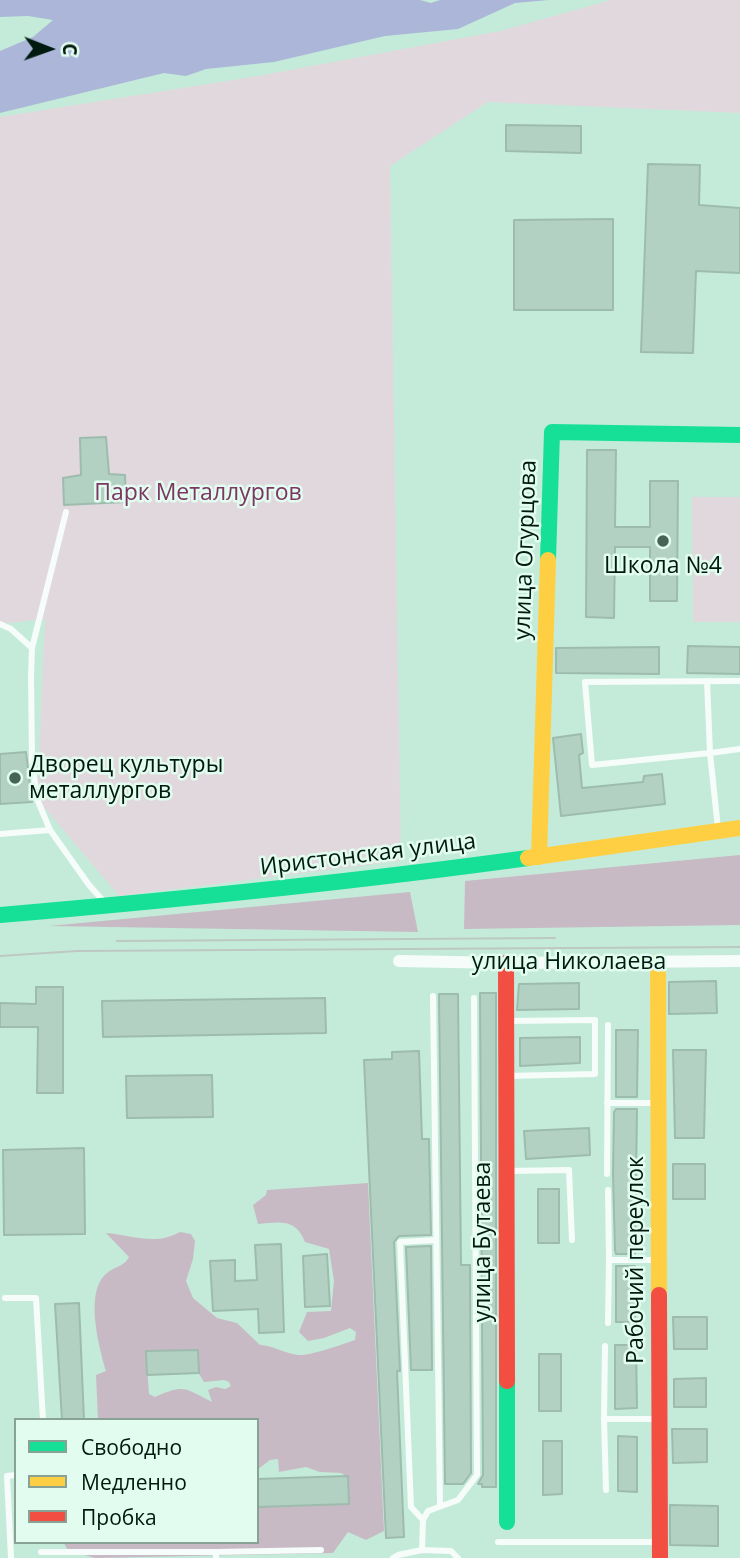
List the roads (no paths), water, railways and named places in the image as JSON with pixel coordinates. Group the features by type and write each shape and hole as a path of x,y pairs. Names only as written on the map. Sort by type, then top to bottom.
{"street":[{"name":"улица Огурцова","path":"539,857 552,432 740,435"},
{"name":"Иристонская улица","path":"0,915 425,872 740,828"},
{"name":"улица Николаева","path":"399,961 740,961"},
{"name":"Рабочий переулок","path":"658,962 660,1550"},
{"name":"улица Бутаева","path":"506,963 507,1522"}],"lane":[{"path":"66,512 32,648 32,761 37,799 50,830 89,885 108,906"},
{"path":"0,624 11,629 32,648"},
{"path":"707,681 710,753 718,831"},
{"path":"740,681 585,682 592,765 740,749"},
{"path":"0,835 50,830"},
{"path":"433,996 440,1506"},
{"path":"422,1550 423,1520 428,1511 458,1500 477,1475 474,998"},
{"path":"505,1021 595,1020 595,1074 506,1076"},
{"path":"607,1174 608,1025"},
{"path":"607,1103 659,1102"},
{"path":"506,1171 569,1170 572,1240"},
{"path":"607,1190 608,1323"},
{"path":"423,1520 411,1507 400,1242 436,1240"},
{"path":"609,1260 659,1259"},
{"path":"5,1298 36,1298 43,1418"},
{"path":"605,1346 606,1490"},
{"path":"604,1419 660,1419"},
{"path":"10,1558 7,1476 14,1475"},
{"path":"498,1542 660,1550"},
{"path":"41,1552 216,1555 321,1550"},
{"path":"393,1558 422,1550 451,1552 458,1558"}],"water":[{"path":"0,0 420,0 431,3 440,0 549,0 515,3 458,29 385,36 274,62 206,69 186,76 164,73 0,113 0,51 33,37 53,20 28,16 0,17"}],"tram line":[{"path":"117,941 555,938"},
{"path":"0,956 77,951 740,947"}],"place":[{"name":"Школа №4","path":"663,541"},
{"name":"Дворец культуры металлургов","path":"15,778"}],"park label":[{"name":"Парк Металлургов","path":"198,493"}]}
